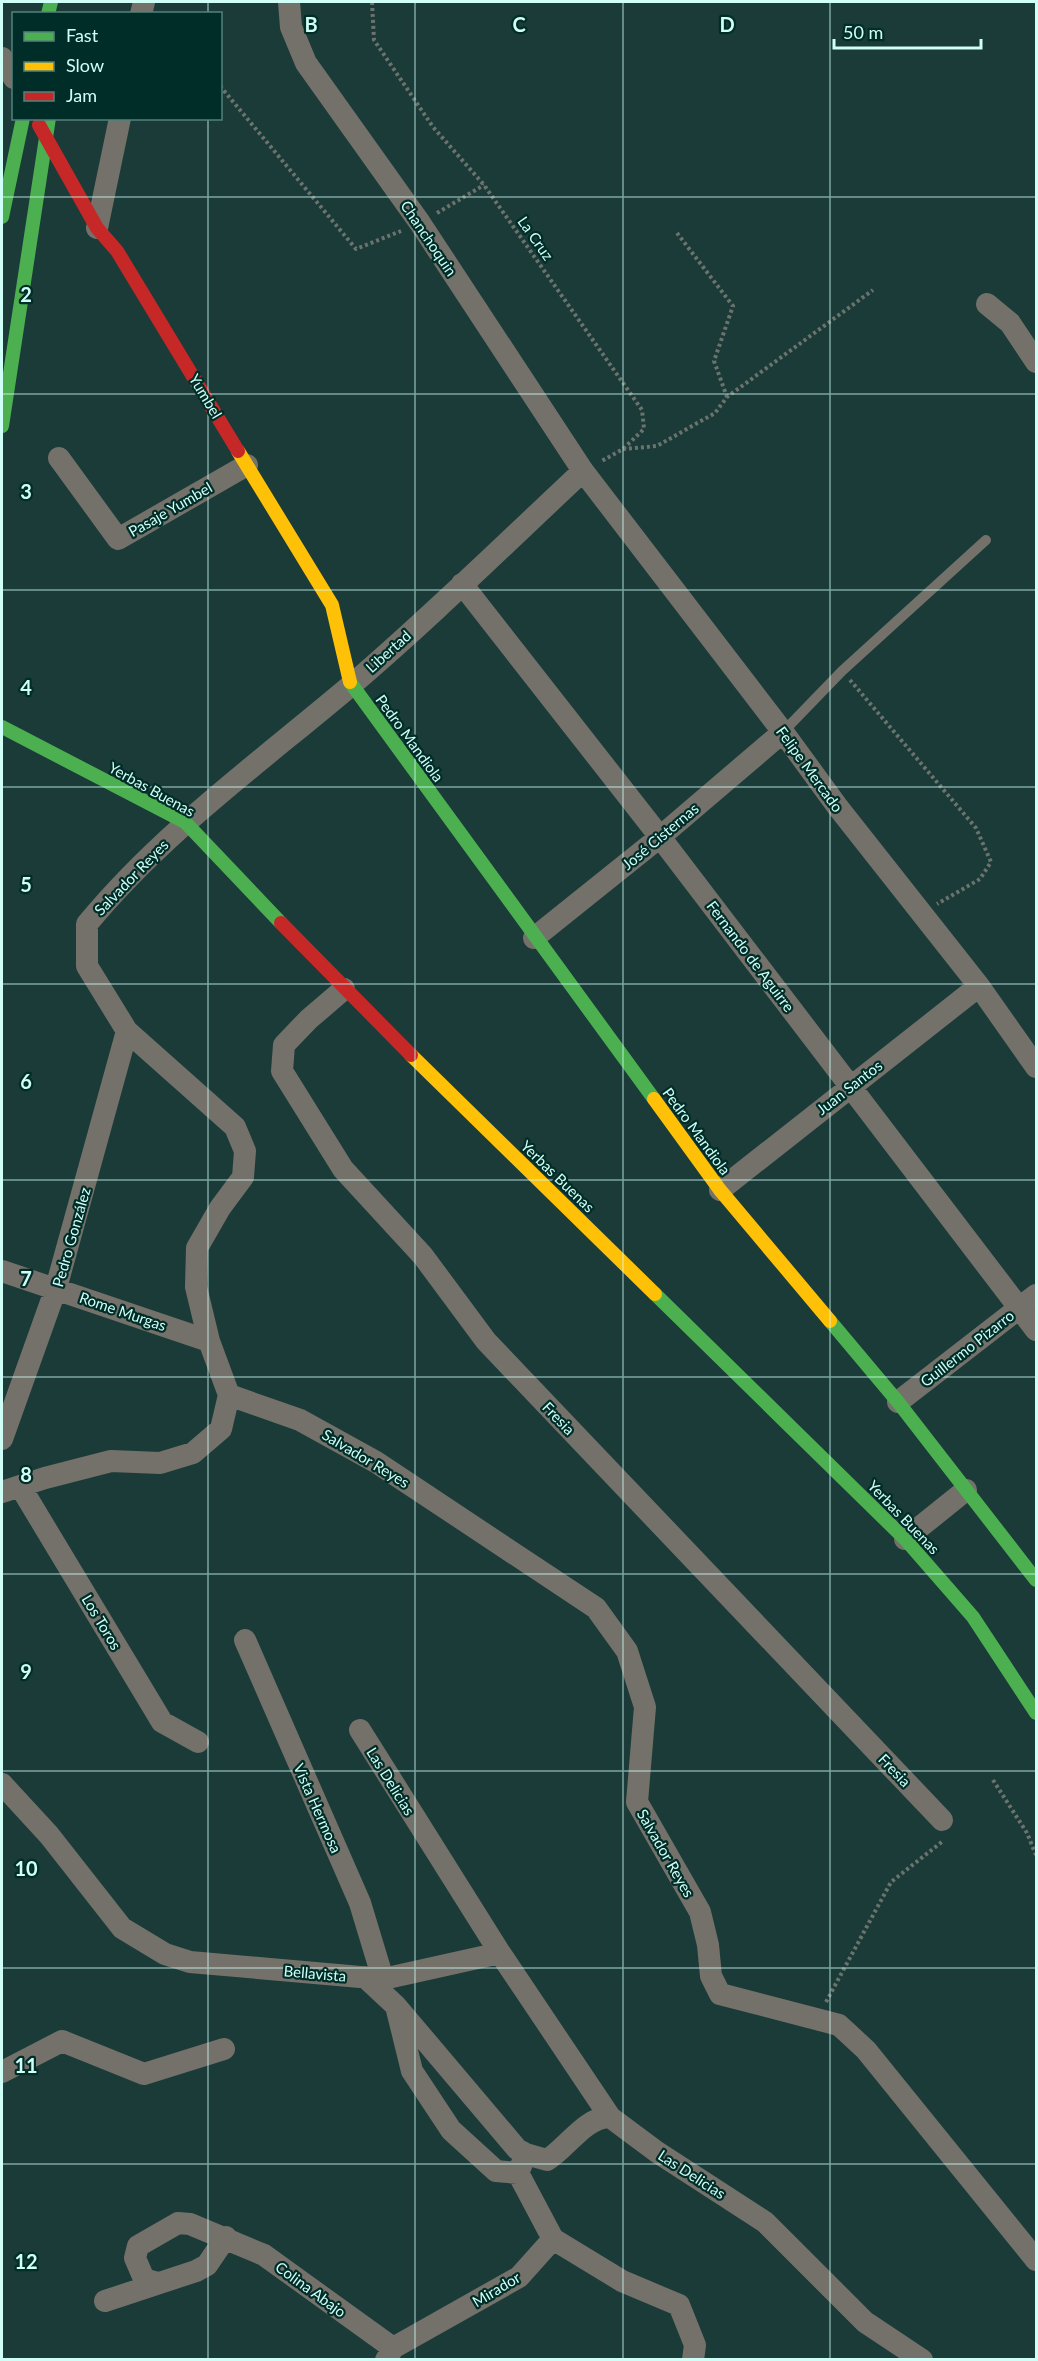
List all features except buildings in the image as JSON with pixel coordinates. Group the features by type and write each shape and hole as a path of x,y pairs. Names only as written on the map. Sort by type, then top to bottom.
{"street":[{"name":"Chanchoquin","path":"289,2 291,27 306,63 420,223 583,471"},
{"path":"2,58 12,75"},
{"path":"2,217 23,120"},
{"name":"Yumbel","path":"37,120 97,228 117,251 332,605 351,685"},
{"path":"2,426 49,120"},
{"path":"97,228 120,120"},
{"path":"987,304 1010,323 1036,362"},
{"name":"Pasaje Yumbel","path":"58,458 118,539 247,465"},
{"name":"Libertad","path":"185,822 351,685 583,471"},
{"name":"Felipe Mercado","path":"583,471 837,806 979,986 1036,1067"},
{"name":"Fernando de Aguirre","path":"462,584 660,837 850,1086 1028,1301 1036,1330"},
{"name":"Pedro Mandiola","path":"351,685 720,1190 898,1402 1036,1580"},
{"name":"Yerbas Buenas","path":"2,727 185,822 344,989 905,1539 973,1617 1036,1713"},
{"name":"José Cisternas","path":"534,938 660,837 783,732"},
{"name":"Salvador Reyes","path":"185,822 117,887 87,924 87,966 127,1031 235,1127 245,1151 243,1177 220,1208 197,1248 196,1287 209,1341 229,1395 300,1420 376,1462 596,1608 627,1651 645,1707 637,1802 700,1912 708,1945 711,1976 720,1994 839,2025 866,2050 1036,2260"},
{"name":"Juan Santos","path":"720,1190 979,986"},
{"name":"Fresia","path":"344,989 309,1019 284,1045 282,1071 343,1169 423,1256 486,1341 942,1820"},
{"name":"Pedro González","path":"2,1439 56,1288 127,1031"},
{"name":"Rome Murgas","path":"2,1270 209,1341"},
{"name":"Guillermo Pizarro","path":"898,1402 1028,1301"},
{"path":"11,1489 111,1461 159,1463 193,1453 221,1429 229,1395"},
{"name":"Los Toros","path":"11,1489 162,1722 198,1742"},
{"path":"905,1539 966,1490"},
{"name":"Vista Hermosa","path":"244,1640 360,1903 374,1978"},
{"name":"Las Delicias","path":"360,1730 500,1953 610,2117 657,2152 765,2222 865,2322 922,2360"},
{"name":"Bellavista","path":"2,1784 49,1835 122,1928 165,1954 190,1962 374,1978 518,2149 524,2172"},
{"path":"374,1978 500,1953"},
{"path":"396,2006 412,2071 451,2130 496,2171 524,2172 556,2154 595,2121 603,2117 610,2117"},
{"path":"2,2072 62,2041 144,2074 224,2049"},
{"path":"524,2172 553,2239 622,2281 679,2305 695,2345 693,2360"},
{"name":"Colina Abajo","path":"158,2283 144,2280 135,2258 138,2246 178,2223 190,2224 226,2237 264,2255 390,2354"},
{"path":"105,2301 207,2265 226,2237"},
{"name":"Mirador","path":"390,2354 519,2277 553,2239"}],"lane":[{"path":"783,732 842,671 986,540"}],"path":[{"name":"La Cruz","path":"372,2 374,40 433,127 484,185 642,410 644,429 623,449 583,471"},
{"path":"222,88 356,249 420,223 484,185"},
{"path":"677,233 733,306 714,362 727,397"},
{"path":"623,449 657,446 715,413 727,397 873,290"},
{"path":"842,671 976,828 991,862 980,879 921,913"},
{"path":"993,1780 1027,1833 1036,1855"},
{"path":"818,2018 891,1882 948,1836 942,1820"}],"traffic: fast":[{"path":"48,12 51,2"},
{"path":"2,217 23,120"},
{"path":"2,426 49,120"},
{"path":"350,682 654,1099"},
{"path":"2,727 185,822 281,923"},
{"path":"655,1294 905,1539 973,1617 1036,1713"},
{"path":"830,1321 898,1402 1036,1580"}],"traffic: slow":[{"path":"238,451 332,605 350,682"},
{"path":"411,1055 655,1294"},
{"path":"654,1099 720,1190 830,1321"}],"traffic: jam":[{"path":"39,125 97,228 117,251 238,451"},
{"path":"281,923 411,1055"}]}
